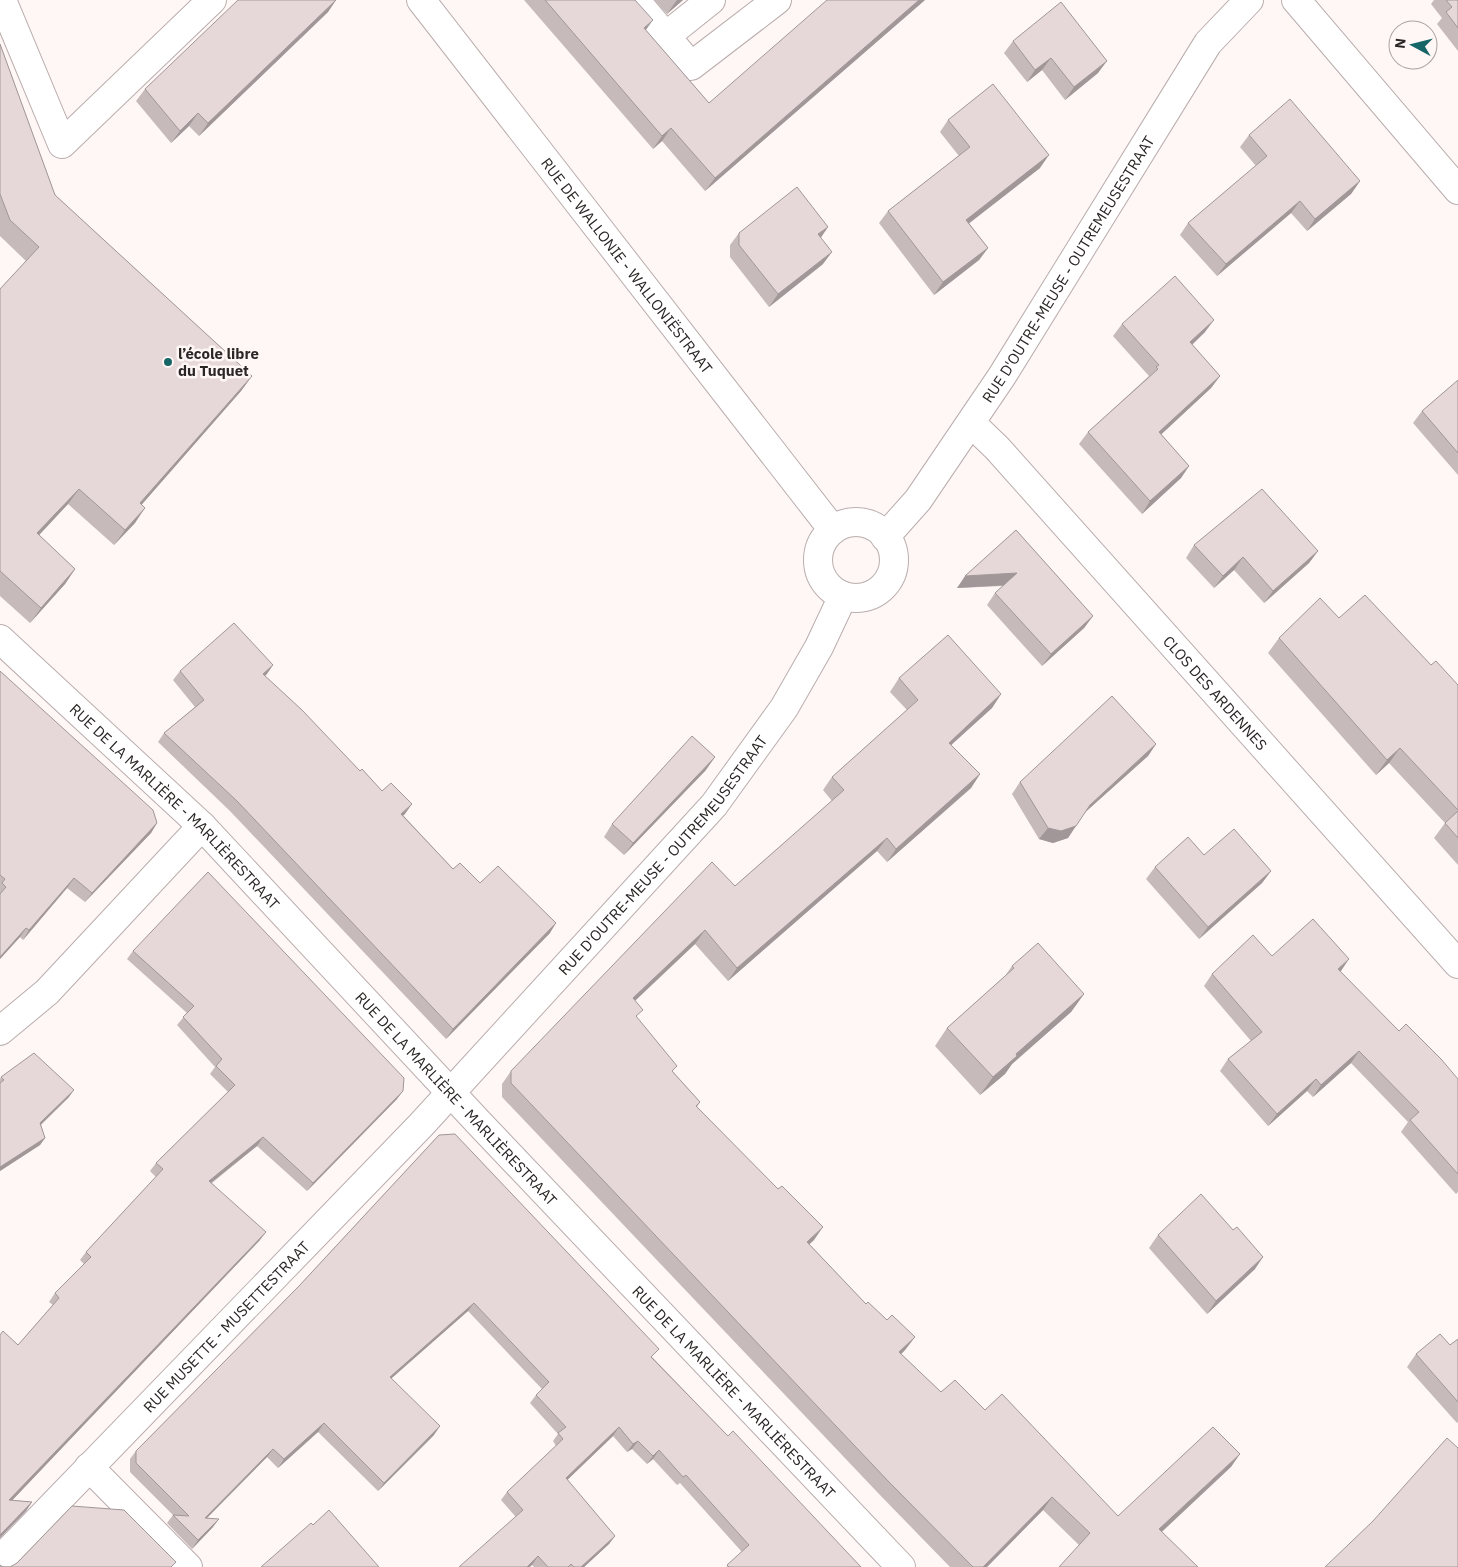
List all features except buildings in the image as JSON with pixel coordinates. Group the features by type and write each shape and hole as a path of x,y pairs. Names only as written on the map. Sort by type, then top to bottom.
{"street":[{"path":"2,0 62,144 212,0"},
{"name":"RUE DE WALLONIE - WALLONIËSTRAAT","path":"422,0 833,530"},
{"path":"635,0 691,66 777,0"},
{"path":"666,36 711,0"},
{"name":"RUE D'OUTRE-MEUSE - OUTREMEUSESTRAAT","path":"886,537 918,500 971,423 1208,43 1248,0"},
{"path":"1296,0 1458,190"},
{"name":"CLOS DES ARDENNES","path":"971,423 997,448 1458,964"},
{"path":"844,524 866,524 886,537 892,547 893,559 892,572 886,582 867,596 843,596 825,582 820,572 818,560 820,549 833,530 844,524"},
{"name":"RUE D'OUTRE-MEUSE - OUTREMEUSESTRAAT","path":"451,1092 714,805 784,708 819,647 843,596"},
{"name":"RUE DE LA MARLIÈRE - MARLIÈRESTRAAT","path":"0,639 202,826 901,1567"},
{"path":"0,1031 47,992 202,826"},
{"name":"RUE MUSETTE - MUSETTESTRAAT","path":"0,1560 451,1092"},
{"path":"90,1468 188,1567"}],"place":[{"name":"l’école libre du Tuquet","path":"168,362"}]}
